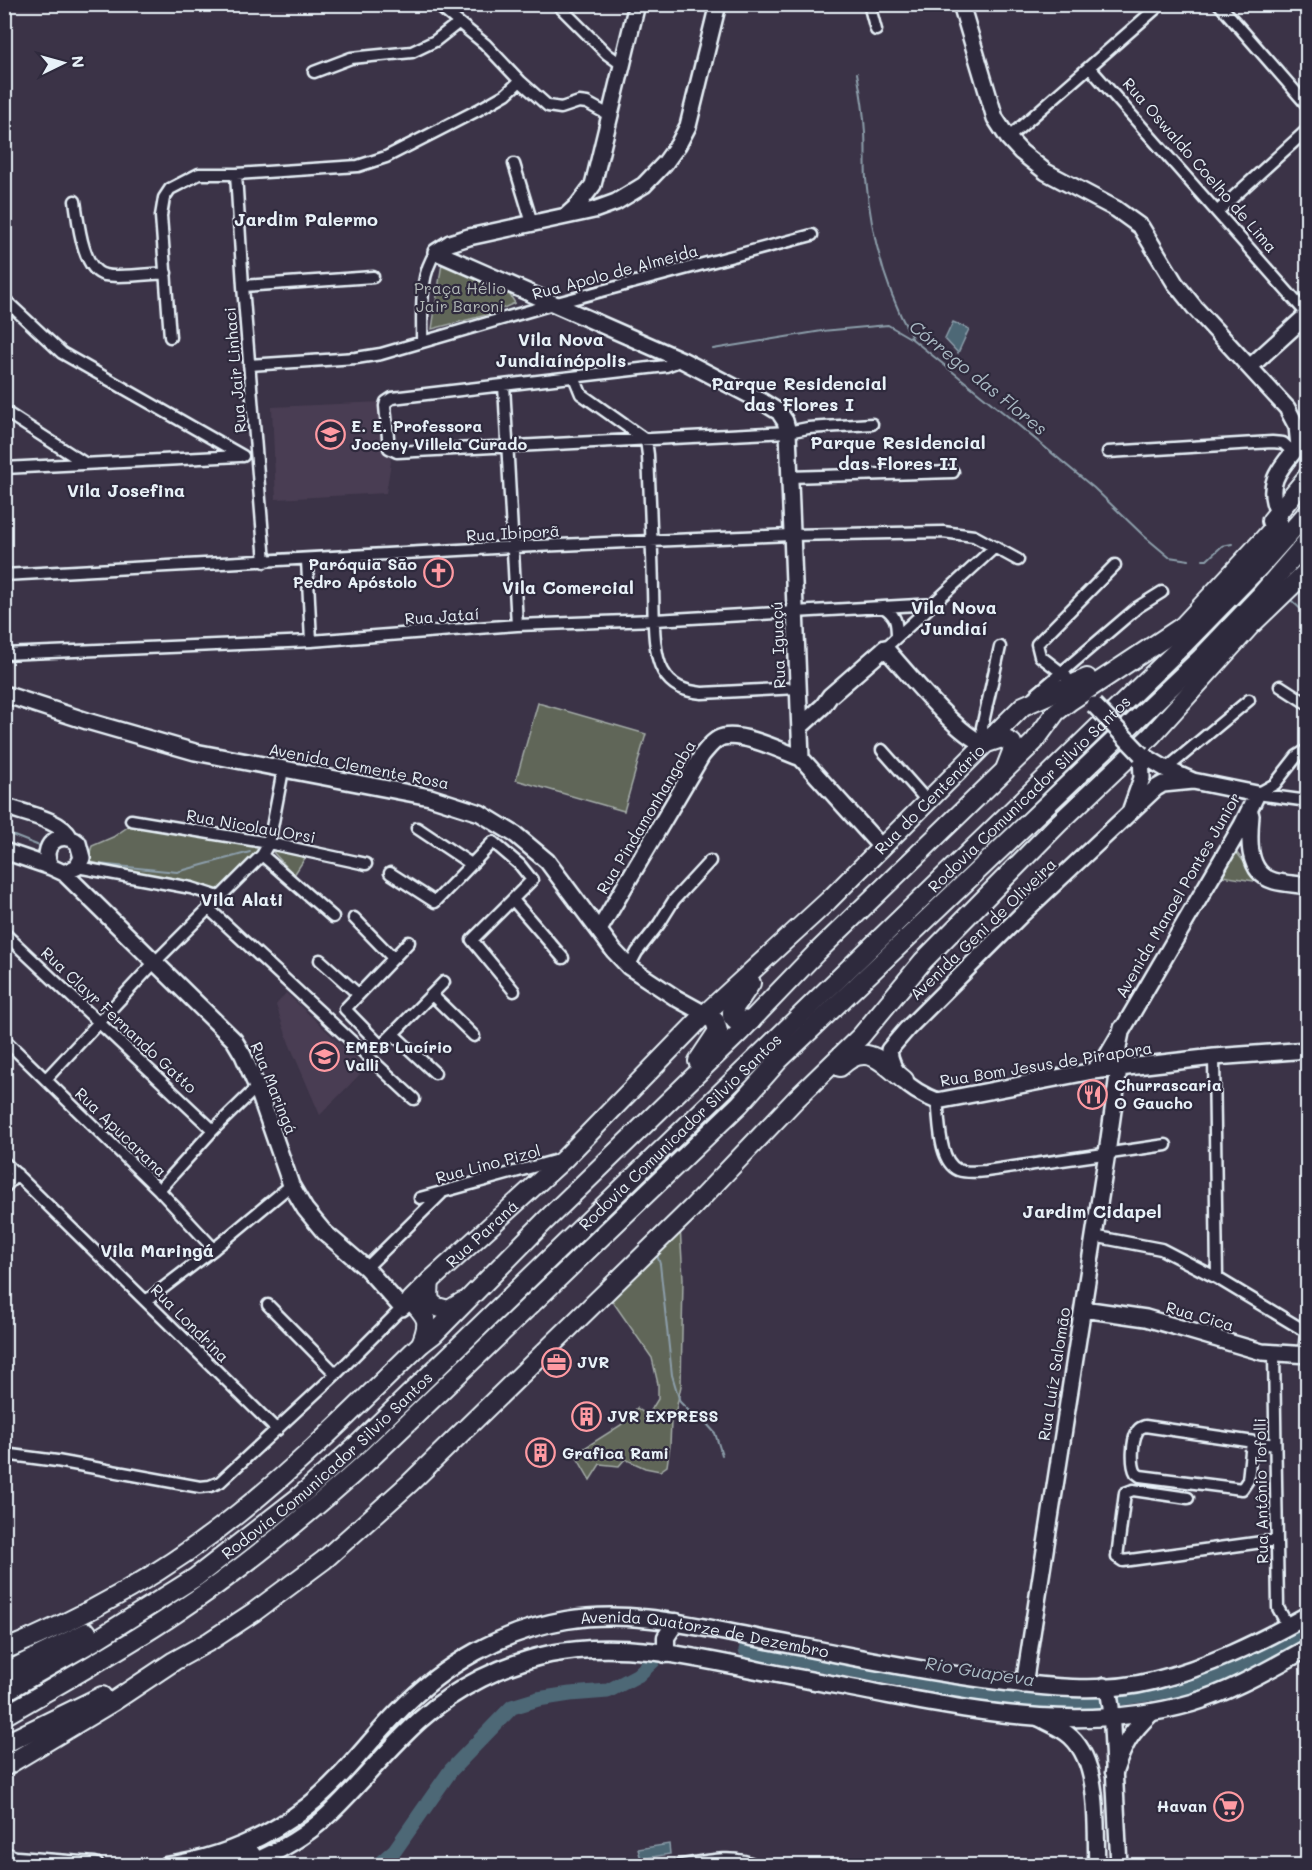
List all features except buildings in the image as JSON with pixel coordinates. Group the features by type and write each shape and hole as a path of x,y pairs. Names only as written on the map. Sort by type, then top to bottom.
{"highway":[{"path":"4,1650 95,1607 176,1559 268,1490 434,1334 546,1220 751,1021 816,953 1034,742 1056,712 1187,613 1232,566 1308,476"},
{"name":"Rodovia Comunicador Silvio Santos","path":"4,1692 94,1641 196,1577 299,1497 359,1443 1185,644 1308,512"},
{"name":"Rodovia Comunicador Silvio Santos","path":"4,1716 176,1614 260,1553 313,1510 372,1457 740,1104 779,1060 1201,658 1259,597 1308,540"},
{"path":"1259,597 1308,552"},
{"path":"4,1767 226,1631 324,1560 387,1505 640,1260 796,1099 861,1036 923,961 1059,823 1152,735 1257,618 1308,570"},
{"path":"1023,706 1081,695"},
{"name":"Rua do Centenário","path":"705,1014 791,936 882,848 1023,706"},
{"path":"984,744 1002,738 1012,743 1013,749 1006,767"},
{"path":"751,1021 735,1020 732,1011 736,1003 791,936"},
{"path":"657,1112 667,1097 691,1071 718,1031 715,1020 705,1014"},
{"name":"Rua Paraná","path":"407,1304 564,1159 705,1014"},
{"path":"796,1099 813,1094 848,1059 858,1054 868,1055 882,1061 904,1080"},
{"path":"430,1281 428,1296 430,1302 449,1310"},
{"path":"407,1304 425,1315 438,1318 480,1288"},
{"path":"421,1344 427,1326 425,1315"},
{"path":"4,1673 89,1631 147,1607"},
{"path":"4,1744 174,1661"}],"main road":[{"name":"Avenida Quatorze de Dezembro","path":"244,1866 298,1838 327,1817 422,1718 460,1690 524,1661 572,1650 626,1648 722,1662 923,1701 1039,1718 1090,1719 1109,1701 1153,1681 1209,1664 1263,1640 1308,1615"},
{"name":"Avenida Quatorze de Dezembro","path":"166,1866 206,1858 237,1848 263,1836 293,1817 327,1789 418,1691 447,1669 494,1642 541,1625 597,1616 625,1616 676,1622 937,1673 1024,1685 1075,1688 1109,1701 1152,1712 1194,1703 1223,1692 1308,1648"},
{"path":"666,1654 666,1637 676,1622"},
{"path":"722,1662 737,1655 739,1645 735,1634"},
{"path":"1114,1772 1130,1735 1152,1712"},
{"path":"327,1817 325,1810 363,1774 364,1767 358,1756"},
{"path":"225,1866 261,1850 294,1830 296,1826 293,1817"},
{"path":"7,1858 95,1866"}],"street":[{"path":"436,4 485,44 520,81 548,106 561,108 579,102 587,103 609,116"},
{"path":"616,202 600,200 594,193 593,185 637,4"},
{"path":"422,341 426,272 429,261 436,252 450,243 469,237 594,210 616,202 644,184 665,163 678,145 693,110 718,4"},
{"path":"869,4 876,30"},
{"path":"962,4 995,118 1008,138 1046,172 1116,209 1141,227 1175,283 1195,308 1251,366 1287,408 1297,427 1300,444 1273,482 1273,498 1278,512"},
{"path":"1008,138 1161,4"},
{"path":"1219,4 1308,106"},
{"path":"558,5 607,54 621,64"},
{"path":"314,72 351,58 412,52 435,41 458,23"},
{"name":"Rua Oswaldo Coelho de Lima","path":"1089,67 1308,314"},
{"path":"170,337 161,216 164,198 170,189 199,174 236,174 358,166 373,162 478,110 506,94 520,81"},
{"path":"1217,213 1308,129"},
{"path":"514,164 532,223"},
{"name":"Rua Jair Linhaci","path":"236,174 265,562"},
{"path":"567,214 577,206 593,185"},
{"path":"75,201 80,239 92,268 103,275 166,273"},
{"name":"Rua Apolo de Almeida","path":"249,365 356,358 381,354 554,304 812,235"},
{"path":"436,252 682,360"},
{"path":"243,286 373,277"},
{"path":"4,299 62,353 243,456 258,460"},
{"path":"1251,366 1308,314"},
{"path":"682,360 666,366 392,398 386,402 385,406 389,448 397,452 646,440 788,432 808,428 872,424"},
{"name":"Rua Iguaçú","path":"682,360 763,402 779,412 785,420 788,432 801,758"},
{"path":"574,377 581,394 646,440 655,620 659,662 664,673 675,686 687,691 702,693 798,688 804,696 813,701 830,696"},
{"path":"504,385 517,625"},
{"path":"1287,408 1298,415 1308,416"},
{"path":"4,411 86,464"},
{"path":"1108,452 1272,442 1300,444"},
{"path":"4,468 243,456"},
{"path":"789,477 953,472"},
{"name":"Rua Ibiporã","path":"4,575 513,547 791,535 943,532 974,536 1018,560"},
{"path":"800,728 830,696 935,604 995,547"},
{"path":"307,560 311,641"},
{"path":"1115,565 1037,644 1040,656 1060,672 1141,754 1166,769 1193,781 1254,801 1308,801"},
{"name":"Rua do Centenário","path":"1023,706 1138,607 1162,592"},
{"name":"Rua Jataí","path":"4,654 311,641 517,625 655,620 935,604"},
{"path":"883,607 894,615 897,623 897,637"},
{"path":"984,744 982,727 1000,647"},
{"path":"885,648 953,721 969,736 984,744"},
{"path":"1280,686 1308,704"},
{"name":"Avenida Clemente Rosa","path":"4,694 195,752 430,797 460,805 490,819 531,846 564,883 629,967 705,1014"},
{"path":"1166,769 1249,700"},
{"name":"Rua Pindamonhangaba","path":"599,930 702,755 712,742 723,736 738,737 801,758"},
{"name":"Avenida Manoel Pontes Junior","path":"1094,1071 1107,1056 1254,801 1275,784 1297,756 1308,749"},
{"path":"882,750 928,802"},
{"path":"1130,812 1142,778 1141,754"},
{"path":"801,758 882,848"},
{"path":"45,1079 154,963 262,855 268,843 283,770"},
{"name":"Avenida Geni de Oliveira","path":"904,1080 893,1068 890,1060 889,1050 894,1042 1021,915 1130,812 1163,784 1193,781"},
{"path":"1254,801 1249,833 1254,866 1259,873 1272,881 1308,886"},
{"path":"4,806 58,825 66,831 70,838"},
{"path":"30,816 45,827 50,833 52,842"},
{"name":"Rua Nicolau Orsi","path":"131,820 268,843 366,864"},
{"path":"417,828 471,864"},
{"path":"61,837 70,838 78,843 82,852 80,863 64,869 46,857 52,842 61,837"},
{"path":"390,873 435,902 493,843 509,854 532,880 472,940 514,992"},
{"path":"509,854 531,846"},
{"path":"520,865 531,846"},
{"path":"4,851 64,869 191,888 219,897"},
{"path":"262,855 333,917"},
{"path":"629,967 674,900 710,861"},
{"name":"Rua Maringá","path":"64,869 154,963 234,1040 243,1054 260,1094 291,1185 305,1209 324,1232 407,1304"},
{"path":"513,900 563,958"},
{"path":"208,908 414,1099"},
{"path":"354,918 393,958"},
{"name":"Rua Clayr Fernando Gatto","path":"4,933 213,1130"},
{"path":"409,942 345,1010 381,1046 444,982"},
{"path":"320,960 358,994"},
{"path":"432,995 474,1036"},
{"path":"345,1036 357,1023"},
{"name":"Rua Luíz Salomão","path":"1024,1685 1107,1153 1122,1028"},
{"path":"393,1034 435,1073"},
{"path":"357,1047 369,1035"},
{"name":"Rua Apucarana","path":"4,1039 159,1190 214,1249"},
{"name":"Rua Bom Jesus de Pirapora","path":"904,1080 915,1091 937,1101 1094,1071 1214,1057 1308,1050"},
{"path":"1214,1057 1217,1278"},
{"path":"159,1190 241,1102 260,1094"},
{"path":"937,1101 943,1151 951,1166 959,1170 986,1171 1166,1144"},
{"name":"Rua Lino Pizol","path":"420,1198 564,1159"},
{"name":"Rua Londrina","path":"4,1161 277,1430"},
{"path":"4,1188 17,1174"},
{"path":"146,1301 214,1249 291,1185"},
{"path":"366,1268 444,1191"},
{"path":"1093,1236 1161,1249 1217,1278 1305,1331"},
{"name":"Rua Paraná","path":"4,1454 57,1461 200,1487 210,1486 220,1482 277,1430 407,1304"},
{"path":"268,1305 336,1374"},
{"name":"Rua Cica","path":"1083,1309 1146,1318 1274,1354 1306,1355"},
{"path":"1306,1355 1305,1331 1308,1309"},
{"name":"Rua Antônio Tofolli","path":"1274,1354 1278,1608 1288,1626"},
{"path":"1252,1442 1248,1480 1242,1489 1237,1490 1140,1476 1136,1473 1132,1463 1136,1432 1145,1426 1275,1445"},
{"path":"1188,1498 1133,1490 1125,1493 1117,1557 1123,1561 1277,1540"},
{"path":"1109,1701 1119,1866"},
{"path":"1039,1718 1070,1735 1088,1760 1094,1803 1097,1866"},
{"path":"1094,1803 1099,1795 1105,1793 1115,1796"},
{"path":"677,1866 742,1860 757,1866"}],"shaded area":[{"name":"E. E. Professora Joceny Villela Curado","path":"382,402 391,462 386,493 276,499 272,407"},
{"name":"EMEB Lucírio Valli","path":"286,993 366,1068 320,1115 289,1043 276,1005"}],"green space":[{"name":"Praça Hélio Jair Baroni","path":"442,263 510,295 515,303 490,314 432,329"},
{"path":"538,703 646,734 624,811 516,780"},
{"path":"132,824 263,845 218,893 87,861 92,846 113,837"},
{"path":"278,849 307,855 294,875 273,852"},
{"path":"1237,853 1260,882 1222,876"},
{"path":"680,1226 683,1279 681,1386 671,1422 667,1466 660,1471 645,1468 625,1459 619,1466 600,1464 590,1480 575,1454 621,1425 637,1408 644,1413 650,1412 658,1399 658,1384 652,1358 611,1299"}],"water":[{"path":"953,322 969,329 958,353 945,339"},
{"path":"669,1844 670,1854 641,1859 638,1849"}],"waterway":[{"path":"857,73 865,126 866,179 876,241 894,300 912,338"},
{"name":"Córrego das Flores","path":"713,349 822,331 888,325 912,339 1005,414 1094,488 1169,557 1189,560"},
{"name":"Córrego das Flores","path":"1203,560 1207,560 1222,546 1232,544"},
{"name":"Córrego das Flores","path":"1292,601 1308,616"},
{"path":"4,832 42,847"},
{"path":"98,864 177,872 250,852"},
{"path":"656,1252 660,1264 672,1375 680,1402 715,1433 722,1455"},
{"name":"Rio Guapeva","path":"746,1650 1009,1699 1088,1703 1186,1688 1246,1665 1308,1634"},
{"path":"766,1645 768,1654"},
{"name":"Rio Guapeva","path":"377,1866 395,1850 451,1770 512,1707 538,1699 608,1691 638,1675 654,1660"}],"place":[{"name":"E. E. Professora Joceny Villela Curado","path":"330,435"},
{"name":"Paróquia São Pedro Apóstolo","path":"438,573"},
{"name":"EMEB Lucírio Valli","path":"324,1056"},
{"name":"Churrascaria O Gaucho","path":"1093,1094"},
{"name":"JVR","path":"556,1362"},
{"name":"JVR EXPRESS","path":"586,1416"},
{"name":"Grafica Rami","path":"541,1453"},
{"name":"Havan","path":"1228,1806"}],"district":[{"name":"Jardim Palermo","path":"306,220"},
{"name":"Vila Nova Jundiaínópolis","path":"561,350"},
{"name":"Parque Residencial das Flores I","path":"799,394"},
{"name":"Parque Residencial das Flores II","path":"898,453"},
{"name":"Vila Josefina","path":"126,491"},
{"name":"Vila Comercial","path":"568,588"},
{"name":"Vila Nova Jundiaí","path":"954,618"},
{"name":"Vila Alati","path":"242,900"},
{"name":"Jardim Cidapel","path":"1092,1212"},
{"name":"Vila Maringá","path":"157,1251"}]}
